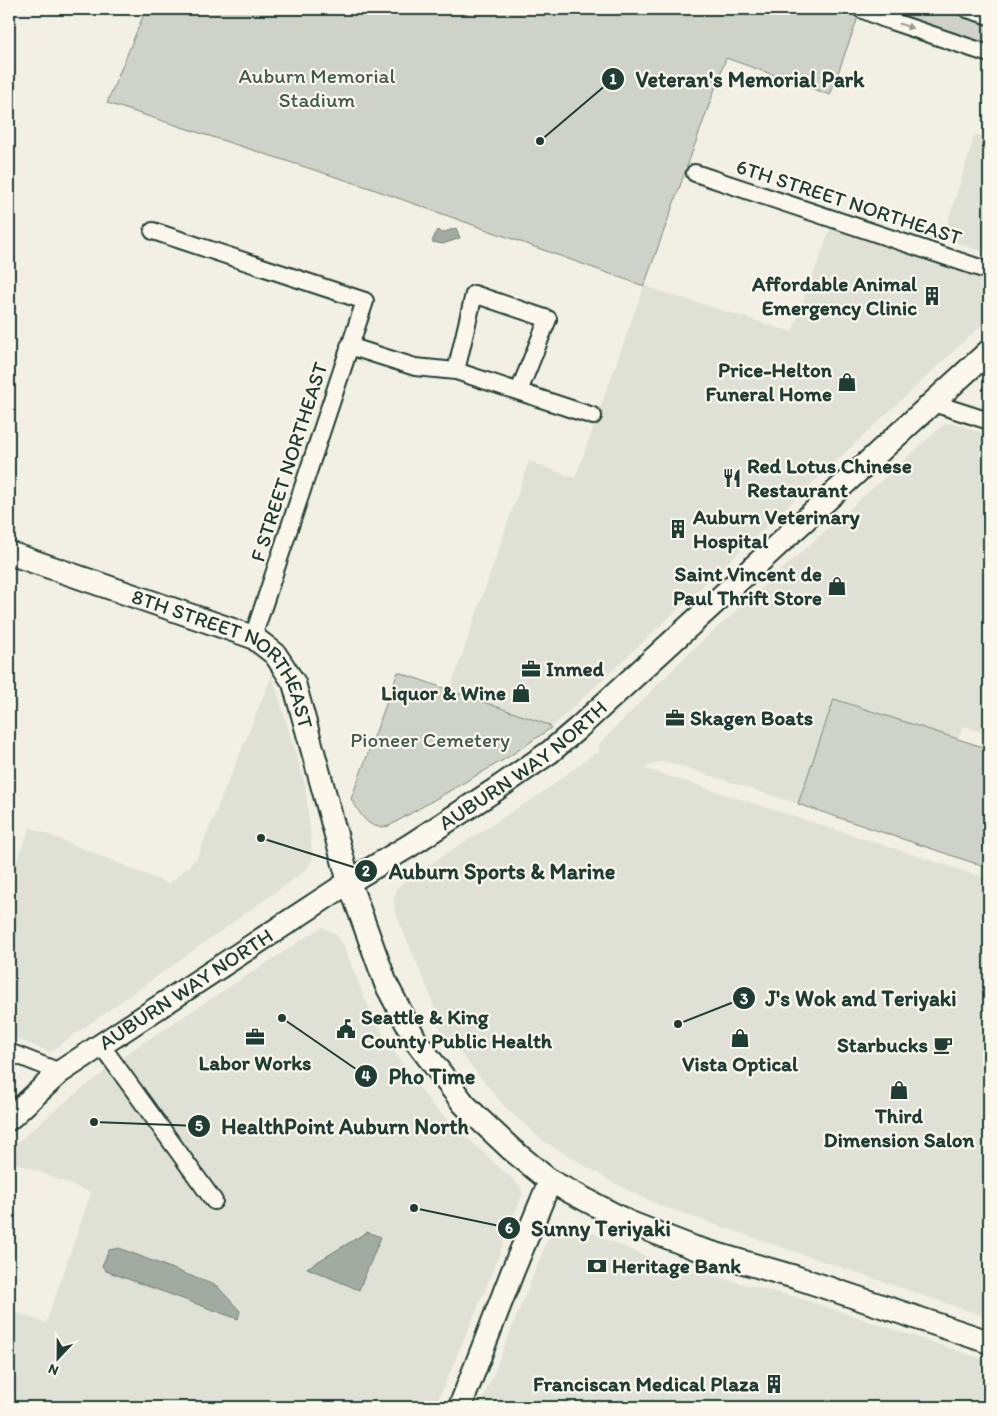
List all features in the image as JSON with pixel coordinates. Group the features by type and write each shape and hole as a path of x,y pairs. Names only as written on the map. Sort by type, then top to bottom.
{"street":[{"path":"861,9 989,54"},
{"path":"967,9 989,16"},
{"name":"6TH STREET NORTHEAST","path":"695,173 989,271"},
{"name":"F STREET NORTHEAST","path":"154,230 365,301 254,636"},
{"path":"456,370 474,294 548,319 519,391"},
{"path":"349,346 415,367 456,370 593,416"},
{"name":"AUBURN WAY NORTH","path":"9,1119 60,1072 349,882 496,790 562,742 989,350"},
{"path":"933,402 989,421"},
{"name":"8TH STREET NORTHEAST","path":"9,553 254,636 275,654 294,683 349,882 386,984 416,1041 464,1104 511,1149 550,1181 628,1222 695,1248 795,1277 989,1342"},
{"path":"101,1045 214,1201"},
{"path":"9,1052 60,1072"},
{"path":"460,1407 550,1181"}],"shaded area":[{"path":"975,134 989,139 989,254 943,238"},
{"path":"456,228 460,238 443,244 432,242 437,230 442,233"},
{"path":"830,229 989,281 989,318 551,728 549,725 450,690 529,461 575,478 644,286 792,332"},
{"path":"952,423 989,435 989,735 963,726 958,739 835,699 798,804 671,763 660,762 644,768 989,879 989,1318 661,1206 623,1188 543,1141 506,1108 441,1030 429,992 395,912 394,900 397,888 405,880 543,792 595,753 600,754 598,748 600,743 690,652 943,425"},
{"path":"272,675 305,784 313,859 308,867 301,874 50,1052 9,1036 9,880 30,827 169,884 197,858"},
{"path":"322,927 336,934 344,946 363,995 387,1042 433,1106 521,1187 523,1193 484,1293 435,1407 9,1407 9,1310 46,1323 91,1193 9,1160 9,1150 56,1109 135,1048"},
{"path":"563,1223 571,1224 648,1257 697,1272 799,1298 989,1361 989,1407 480,1407 549,1236 556,1227"},
{"path":"367,1232 381,1237 359,1290 307,1268"},
{"path":"119,1248 217,1286 240,1311 238,1319 106,1271 102,1266 109,1250"}],"green space":[{"name":"Auburn Memorial Stadium","path":"146,9 861,9 830,95 726,58 644,286 367,187 107,103"},
{"path":"887,9 940,9 989,25 989,45 890,11"},
{"name":"Pioneer Cemetery","path":"398,672 549,725 551,728 510,756 389,826 375,826 362,816 351,799"},
{"path":"834,699 989,749 989,868 798,804"}],"place":[{"name":"Veteran's Memorial Park","path":"540,141"},
{"name":"Affordable Animal Emergency Clinic","path":"932,296"},
{"name":"Price-Helton Funeral Home","path":"847,382"},
{"name":"Red Lotus Chinese Restaurant","path":"732,478"},
{"name":"Auburn Veterinary Hospital","path":"678,529"},
{"name":"Saint Vincent de Paul Thrift Store","path":"837,586"},
{"name":"Inmed","path":"531,669"},
{"name":"Liquor & Wine","path":"521,693"},
{"name":"Skagen Boats","path":"675,718"},
{"name":"Auburn Sports & Marine","path":"261,838"},
{"name":"Pho Time","path":"282,1018"},
{"name":"J's Wok and Teriyaki","path":"678,1024"},
{"name":"Seattle & King County Public Health","path":"346,1029"},
{"name":"Labor Works","path":"255,1037"},
{"name":"Vista Optical","path":"740,1038"},
{"name":"Starbucks","path":"943,1045"},
{"name":"Third Dimension Salon","path":"899,1090"},
{"name":"HealthPoint Auburn North","path":"94,1122"},
{"name":"Sunny Teriyaki","path":"414,1208"},
{"name":"Heritage Bank","path":"597,1266"},
{"name":"Franciscan Medical Plaza","path":"774,1384"}]}
